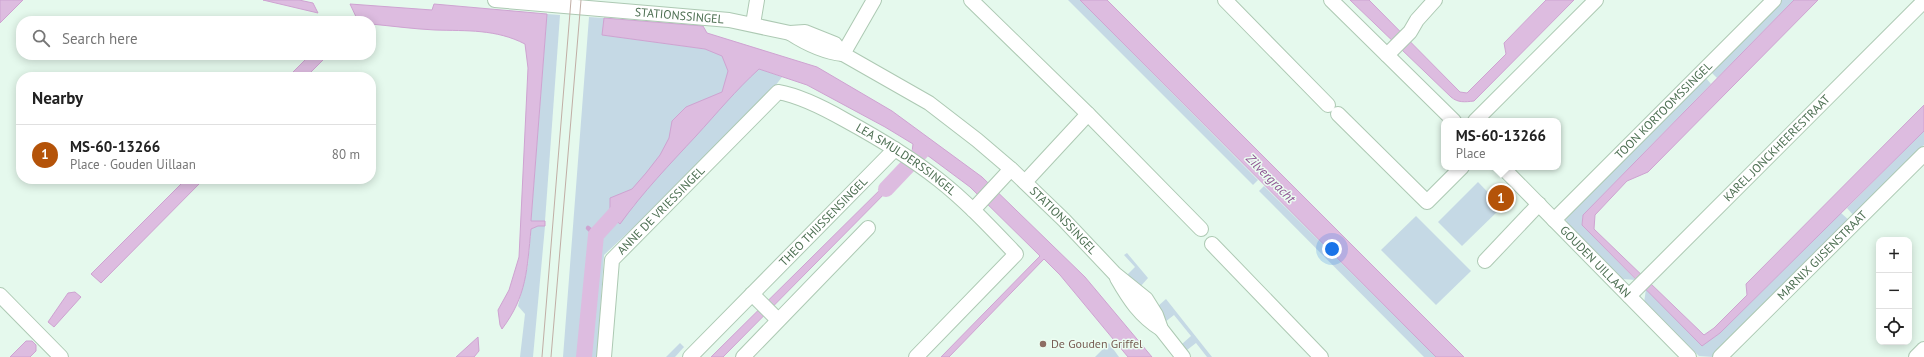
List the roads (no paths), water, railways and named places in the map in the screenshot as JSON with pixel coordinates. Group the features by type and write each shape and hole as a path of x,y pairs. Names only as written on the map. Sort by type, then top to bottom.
{"street":[{"name":"STATIONSSINGEL","path":"495,0 729,20 790,33 805,32 835,44 843,54 929,103 977,140 1025,182 1064,220 1115,274 1146,299 1156,315 1161,329 1183,357"},
{"path":"753,24 757,0"},
{"path":"843,54 874,0"},
{"path":"971,0 1088,114 1201,228"},
{"path":"1331,0 1391,51 1451,118"},
{"path":"1391,51 1410,32 1417,20 1435,0"},
{"path":"1478,118 1596,0"},
{"name":"TOON KORTOOMSSINGEL","path":"1554,220 1774,0"},
{"name":"KAREL JONCKHEERESTRAAT","path":"1633,293 1924,1"},
{"path":"1231,2 1333,109 1427,202 1459,170"},
{"name":"LEA SMULDERSSINGEL","path":"778,92 790,94 830,112 912,160 940,181 978,205 1016,254 916,357"},
{"name":"ANNE DE VRIESSINGEL","path":"604,357 612,260 778,92"},
{"path":"1025,182 1088,114"},
{"name":"THEO THIJSSENSINGEL","path":"743,357 765,308 895,149"},
{"name":"MARNIX GIJSENSTRAAT","path":"1720,357 1924,154"},
{"path":"978,205 1011,170"},
{"name":"GOUDEN UILLAAN","path":"1505,170 1554,220 1633,293 1689,357"},
{"path":"1485,261 1539,204"},
{"name":"THEO THIJSSENSINGEL","path":"690,357 765,308 868,228"},
{"path":"1212,244 1321,357"},
{"path":"0,295 62,357"},
{"path":"1916,357 1924,349"}],"water":[{"path":"0,0 23,0 0,23"},
{"path":"263,0 299,0 313,3 318,13"},
{"name":"Zilvergracht","path":"1080,0 1107,0 1464,357 1436,357"},
{"path":"1350,0 1369,0 1460,92 1467,93 1506,54 1504,43 1546,0 1574,0 1474,101 1465,102 1451,97"},
{"path":"1794,0 1818,0 1648,172 1627,181 1595,215 1594,229 1704,335 1714,328 1747,295 1746,284 1924,105 1924,131 1720,333 1702,346 1582,225 1583,215"},
{"path":"350,4 432,10 434,4 547,14 531,221 545,221 545,226 538,226 531,229 527,270 521,293 517,305 502,329 498,310 509,290 519,257 528,68 525,44 514,39 492,33 427,30 376,25 376,16 356,16"},
{"path":"604,18 703,26 707,33 817,67 892,111 982,177 1085,277 1152,357 1128,357 1060,275 1044,259 949,357 941,357 1040,256 970,187 927,155 921,158 912,152 913,144 885,127 807,85 759,69 734,93 657,178 620,224 610,215 610,198 632,189 660,155 669,138 672,121 686,107 722,92 728,71 722,56 705,49 602,35"},
{"path":"305,60 323,60 311,72 293,72"},
{"path":"897,173 903,175 723,357 711,357"},
{"path":"181,184 199,184 101,283 91,274"},
{"path":"75,292 81,297 54,327 48,322 68,293"},
{"path":"478,337 479,351 474,357 456,357"},
{"path":"26,341 32,341 36,345 36,351 30,357 10,357"}],"waterway":[{"path":"886,189 922,151"},
{"path":"584,357 596,235 627,201"},
{"path":"588,228 596,235"}],"tram line":[{"path":"542,357 571,0"},
{"path":"551,357 581,0"}],"place":[{"name":"MS-60-13266","path":"1501,198"},
{"name":"De Gouden Griffel","path":"1043,344"}]}
